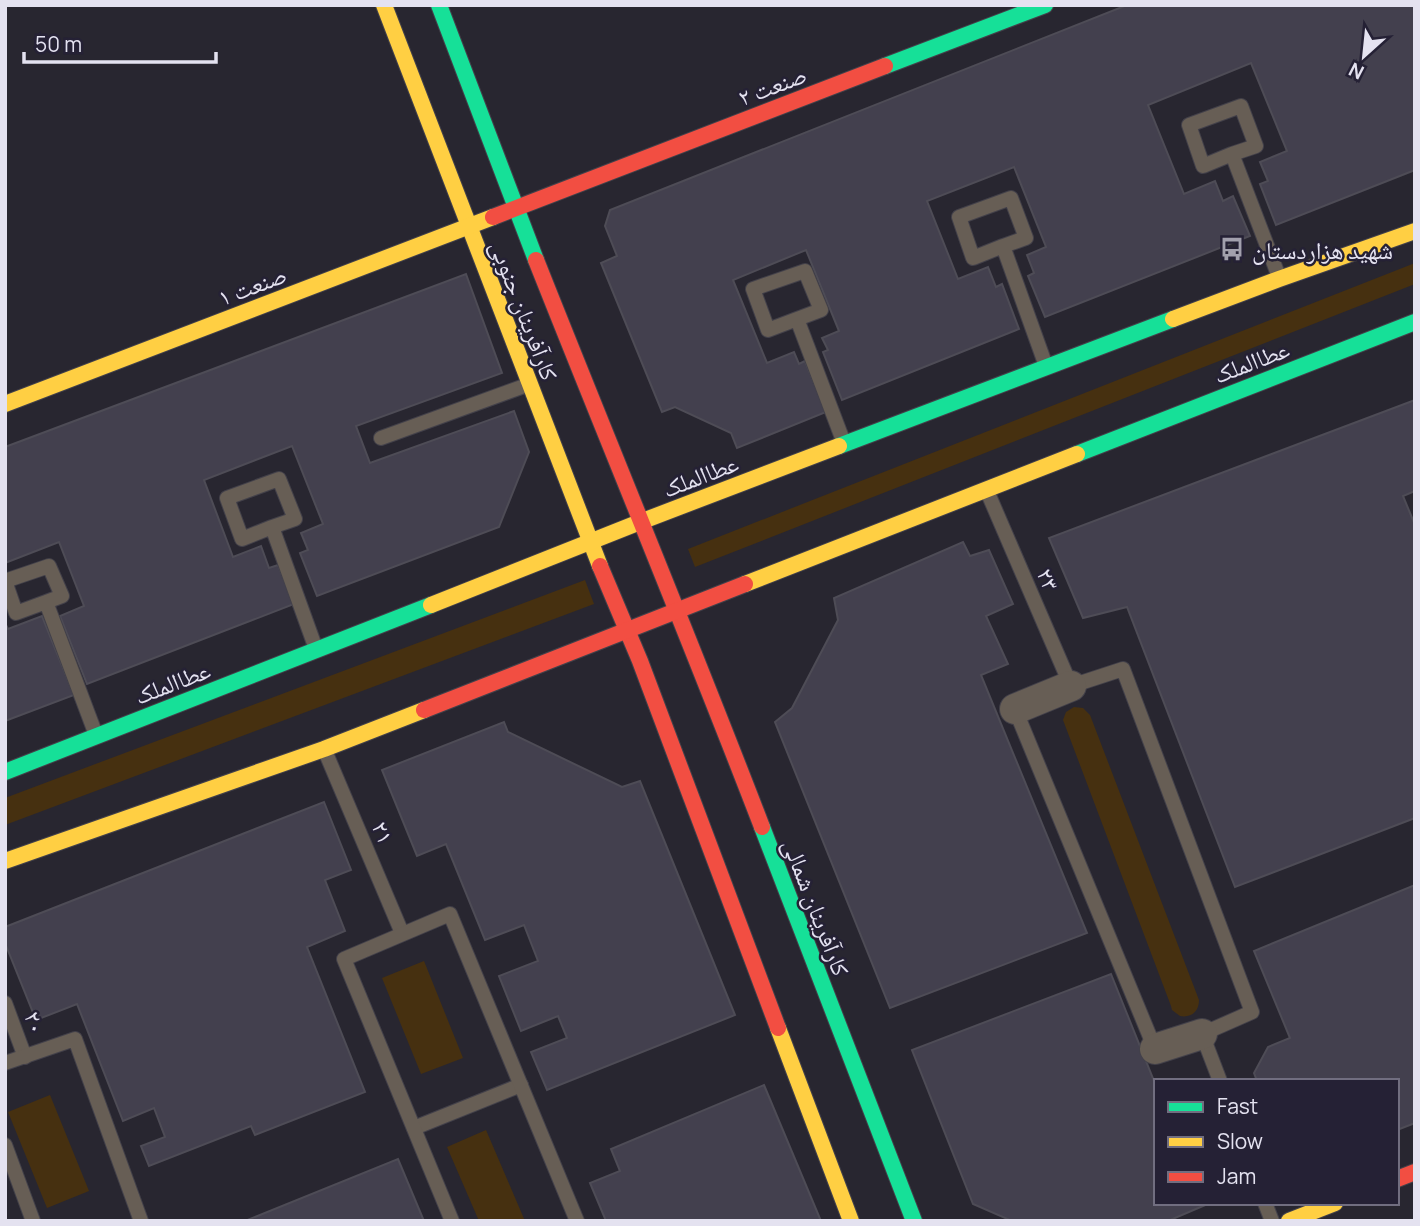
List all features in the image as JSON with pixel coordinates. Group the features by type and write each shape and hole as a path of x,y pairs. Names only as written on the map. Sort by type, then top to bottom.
{"street":[{"name":"کارآفرینان جنوبی","path":"384,5 590,543 627,630"},
{"name":"کارآفرینان جنوبی","path":"439,5 515,208 677,611"},
{"name":"صنعت ۲","path":"515,208 1045,5"},
{"name":"صنعت ۱","path":"5,404 515,208"},
{"name":"عطاالملک","path":"5,772 640,522 1279,279 1415,231"},
{"name":"عطاالملک","path":"5,861 324,749 1415,322"},
{"name":"کارآفرینان شمالی","path":"677,611 914,1221"},
{"path":"627,630 851,1221"},
{"path":"1015,709 1071,686"},
{"path":"1156,1049 1202,1034"},
{"path":"1299,1219 1330,1205"}],"lane":[{"path":"1241,106 1256,146 1232,154 1203,166 1189,125 1241,106"},
{"path":"1232,154 1279,279"},
{"path":"1011,198 1026,238 1003,246 973,258 959,217 1011,198"},
{"path":"1003,246 1047,367"},
{"path":"805,271 821,310 797,319 768,331 753,289 805,271"},
{"path":"797,319 844,444"},
{"path":"381,439 529,384"},
{"path":"279,479 295,519 272,527 242,539 227,498 279,479"},
{"name":"۲۳","path":"986,490 1071,686"},
{"path":"272,527 316,650"},
{"path":"46,602 97,736"},
{"path":"1071,686 1123,669 1252,1012 1202,1034 1219,1079"},
{"path":"1015,709 1156,1049"},
{"name":"۲۱","path":"324,749 402,933"},
{"path":"452,1221 344,959 450,914 577,1221"},
{"name":"۲۰","path":"5,1003 25,1057"},
{"path":"5,1063 75,1039 141,1221"},
{"path":"414,1128 521,1085"},
{"path":"5,1145 33,1221"}],"shaded area":[{"path":"1415,263 1415,284 695,567 688,549"},
{"path":"585,580 594,604 5,825 5,798"},
{"path":"1074,707 1083,708 1090,715 1199,1000 1198,1008 1191,1015 1180,1016 1172,1010 1063,720 1066,712"},
{"path":"424,961 463,1058 421,1074 382,978"},
{"path":"50,1095 89,1191 47,1208 8,1112"},
{"path":"486,1130 525,1221 479,1221 447,1147"}],"building":[{"path":"1127,5 1415,5 1415,170 1276,225 1260,184 1268,181 1260,162 1287,151 1251,63 1148,105 1184,194 1215,181 1223,201 1233,196 1250,236 1045,317 1028,276 1034,273 1027,255 1046,247 1014,167 927,201 958,279 988,267 996,287 1002,284 1019,329 842,400 823,352 828,350 822,338 839,331 806,250 733,280 767,363 794,352 799,364 805,361 826,412 737,448 731,433 675,407 662,412 601,263 617,256 605,226 610,210"},
{"path":"466,274 502,373 356,426 370,463 514,411 529,452 499,527 317,596 300,553 308,550 301,533 323,524 292,446 204,480 233,557 261,546 269,568 278,565 294,604 87,684 60,616 84,606 59,542 5,563 5,447"},
{"path":"1415,400 1415,491 1403,496 1415,525 1415,818 1235,887 1127,607 1083,618 1049,538"},
{"path":"963,542 970,556 989,550 1013,604 986,616 1008,664 981,675 1087,933 890,1008 775,722 792,708 838,620 834,598"},
{"path":"42,616 74,695 5,721 5,623 8,629"},
{"path":"504,722 508,732 622,787 640,781 735,1015 547,1090 531,1052 567,1038 558,1016 521,1031 499,976 538,961 524,925 485,940 446,844 417,856 382,770"},
{"path":"324,802 351,870 325,880 345,931 307,947 365,1092 255,1135 251,1126 149,1166 141,1146 165,1137 154,1108 123,1121 77,1004 36,1020 5,943 5,927"},
{"path":"1415,885 1415,1123 1399,1129 1399,1079 1256,1079 1254,1073 1268,1047 1290,1038 1254,951"},
{"path":"1111,974 1154,1081 1154,1205 1205,1205 1168,1221 1012,1221 973,1204 912,1050"},
{"path":"764,1085 821,1221 606,1221 590,1183 620,1171 611,1149"},
{"path":"398,1159 424,1221 245,1221"}],"traffic: fast":[{"path":"439,5 536,260"},
{"path":"885,66 1045,5"},
{"path":"839,446 1173,319"},
{"path":"1077,454 1415,322"},
{"path":"5,772 431,605"},
{"path":"762,827 914,1221"}],"traffic: slow":[{"path":"384,5 600,566"},
{"path":"5,404 493,217"},
{"path":"1173,319 1415,231"},
{"path":"431,605 839,446"},
{"path":"745,584 1077,454"},
{"path":"5,861 324,749 424,710"},
{"path":"778,1028 851,1221"},
{"path":"1289,1221 1330,1205"}],"traffic: jam":[{"path":"493,217 885,66"},
{"path":"536,260 762,827"},
{"path":"600,566 640,661 778,1028"},
{"path":"424,710 745,584"},
{"path":"1399,1178 1415,1172"}],"place":[{"name":"شهید هزاردستان","path":"1232,249"}]}
